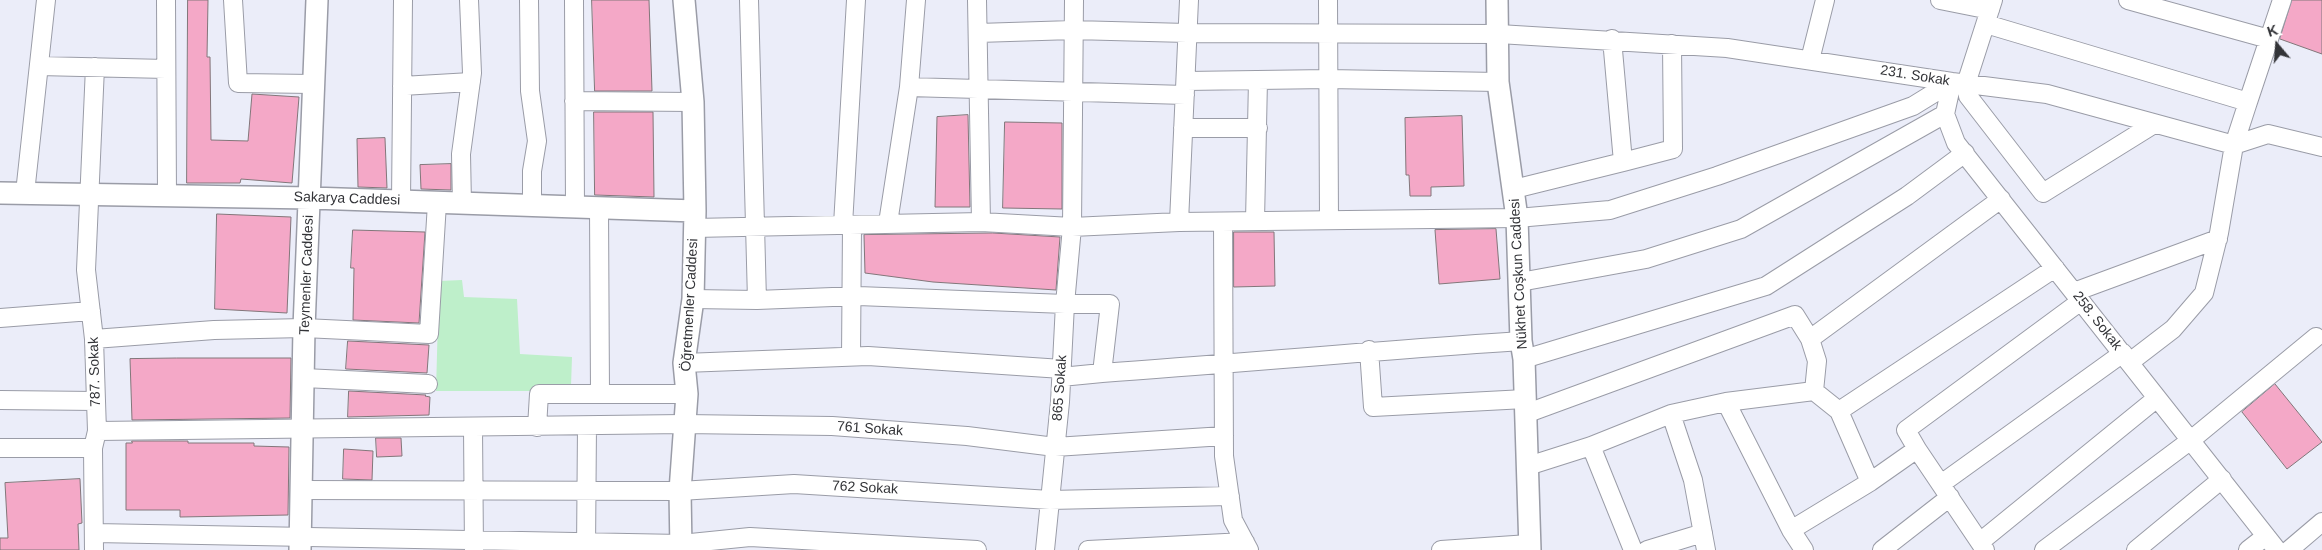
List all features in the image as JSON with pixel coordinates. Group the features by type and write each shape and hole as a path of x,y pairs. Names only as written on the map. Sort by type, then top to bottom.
{"street":[{"path":"26,193 46,0"},
{"path":"166,0 167,195"},
{"path":"232,0 238,83 313,84"},
{"name":"Teymenler Caddesi","path":"300,544 304,328 311,198 317,0"},
{"path":"400,201 403,0"},
{"path":"462,204 461,154 471,82 469,0"},
{"path":"529,0 530,91 537,141 532,171 532,206"},
{"path":"574,0 575,208"},
{"name":"Öğretmenler Caddesi","path":"681,547 680,492 687,394 684,363 693,300 694,220 693,102 684,0"},
{"path":"748,0 757,300"},
{"path":"851,357 851,296 847,225 856,0"},
{"path":"888,223 909,87 916,0"},
{"path":"977,0 981,222"},
{"name":"865 Sokak","path":"1045,550 1062,373 1065,304 1072,226 1074,0"},
{"path":"1179,222 1189,0"},
{"path":"1328,0 1329,220"},
{"name":"Nükhet Coşkun Caddesi","path":"1497,0 1499,34 1498,82 1517,218 1530,547"},
{"path":"1810,60 1825,0"},
{"path":"1940,0 1990,11 2248,102"},
{"path":"2128,0 2269,39"},
{"path":"1882,550 1945,491 2126,358 2173,329 2204,293 2218,239 2234,145 2282,0"},
{"path":"1520,282 1646,259 1741,229 1946,114 1990,11"},
{"name":"231. Sokak","path":"978,33 1073,30 1187,33 1499,34 1612,39 1727,48 1959,83 2047,94 2234,145"},
{"path":"1612,39 1623,162"},
{"path":"1514,189 1673,148 1672,44"},
{"path":"39,66 166,69"},
{"name":"787. Sokak","path":"94,542 96,401 94,339 86,270 95,67"},
{"path":"909,87 1073,93 1185,88 1258,80 1328,79 1498,82"},
{"path":"1255,221 1258,80"},
{"path":"402,86 471,82"},
{"path":"694,220 754,228 981,222 1072,226 1179,222 1517,218 1610,210 1717,176 1913,106 1959,83"},
{"path":"1959,83 2043,193 2154,124"},
{"path":"574,101 693,102"},
{"name":"258. Sokak","path":"1946,114 1956,142 2277,550"},
{"path":"1183,128 1258,128"},
{"path":"2234,145 2268,134 2322,147"},
{"path":"684,363 868,356 1062,373 1102,373 1224,365 1369,350 1523,350 1766,286 1907,196 1965,153"},
{"name":"Sakarya Caddesi","path":"0,192 311,198 532,206 599,209 694,220"},
{"path":"1810,339 2001,199"},
{"path":"94,339 214,330 304,328 429,334 437,203"},
{"path":"599,209 600,394"},
{"path":"1088,550 1247,546 1234,520 1224,456 1223,222"},
{"path":"2157,398 1982,546 1906,430 2078,296 2218,239"},
{"path":"1839,411 2055,268"},
{"path":"693,300 757,300 851,296 1110,304 1102,373"},
{"path":"0,318 91,311"},
{"path":"1369,350 1373,407 1525,406 1795,315 1810,339 1817,360 1814,391"},
{"path":"2044,550 2191,440 2320,338"},
{"path":"304,378 428,384"},
{"path":"1528,466 1591,446 1671,414 1726,402 1814,391 1839,411 1870,482"},
{"path":"537,427 539,394 687,394"},
{"path":"0,400 96,401"},
{"path":"1726,402 1791,530 1804,550"},
{"path":"1671,414 1693,480 1706,550"},
{"name":"761 Sokak","path":"0,448 95,440 303,430 684,424 832,426 967,436 1055,447 1224,436"},
{"path":"586,546 587,426"},
{"path":"473,428 474,546"},
{"path":"1591,446 1633,550"},
{"path":"1791,530 1870,482 1917,449"},
{"path":"2136,550 2222,479"},
{"name":"762 Sokak","path":"301,490 680,492 794,484 1050,500 1230,496"},
{"path":"2289,550 2322,522"},
{"path":"1647,550 1703,533"},
{"path":"2248,550 2266,536"},
{"path":"94,542 681,547 750,537 978,550"},
{"path":"1441,550 1530,547"}],"green space":[{"path":"462,280 464,297 517,299 520,354 572,357 571,386 529,391 436,391 439,281"}],"building":[{"path":"188,0 208,0 207,57 210,57 211,140 248,141 252,94 299,97 292,183 241,179 240,183 187,183"},
{"path":"592,0 649,0 652,91 595,91"},
{"path":"2292,0 2322,0 2322,54 2280,39"},
{"path":"594,112 653,112 654,197 595,195"},
{"path":"968,115 970,207 935,207 937,117"},
{"path":"1462,116 1464,186 1431,187 1431,196 1410,196 1409,175 1406,175 1405,118"},
{"path":"1005,122 1062,123 1062,209 1003,208"},
{"path":"385,138 387,188 358,187 357,139"},
{"path":"451,164 451,190 421,189 420,165"},
{"path":"217,214 291,217 287,313 215,309"},
{"path":"1496,229 1500,279 1439,284 1435,230"},
{"path":"353,230 425,232 419,323 353,320 354,268 351,268"},
{"path":"1234,232 1274,232 1275,286 1234,287"},
{"path":"993,233 1060,237 1056,290 933,282 865,273 864,235"},
{"path":"348,341 429,345 427,373 346,369"},
{"path":"291,358 290,418 132,420 130,359"},
{"path":"2275,384 2322,442 2287,469 2242,412"},
{"path":"349,391 426,395 430,397 429,415 348,417"},
{"path":"376,438 401,438 402,456 377,457"},
{"path":"132,441 254,443 254,446 289,447 288,515 180,517 180,510 126,510 126,443 132,443"},
{"path":"344,449 373,451 372,480 343,479"},
{"path":"80,479 82,523 78,524 79,550 0,550 0,538 8,538 5,483"}]}
